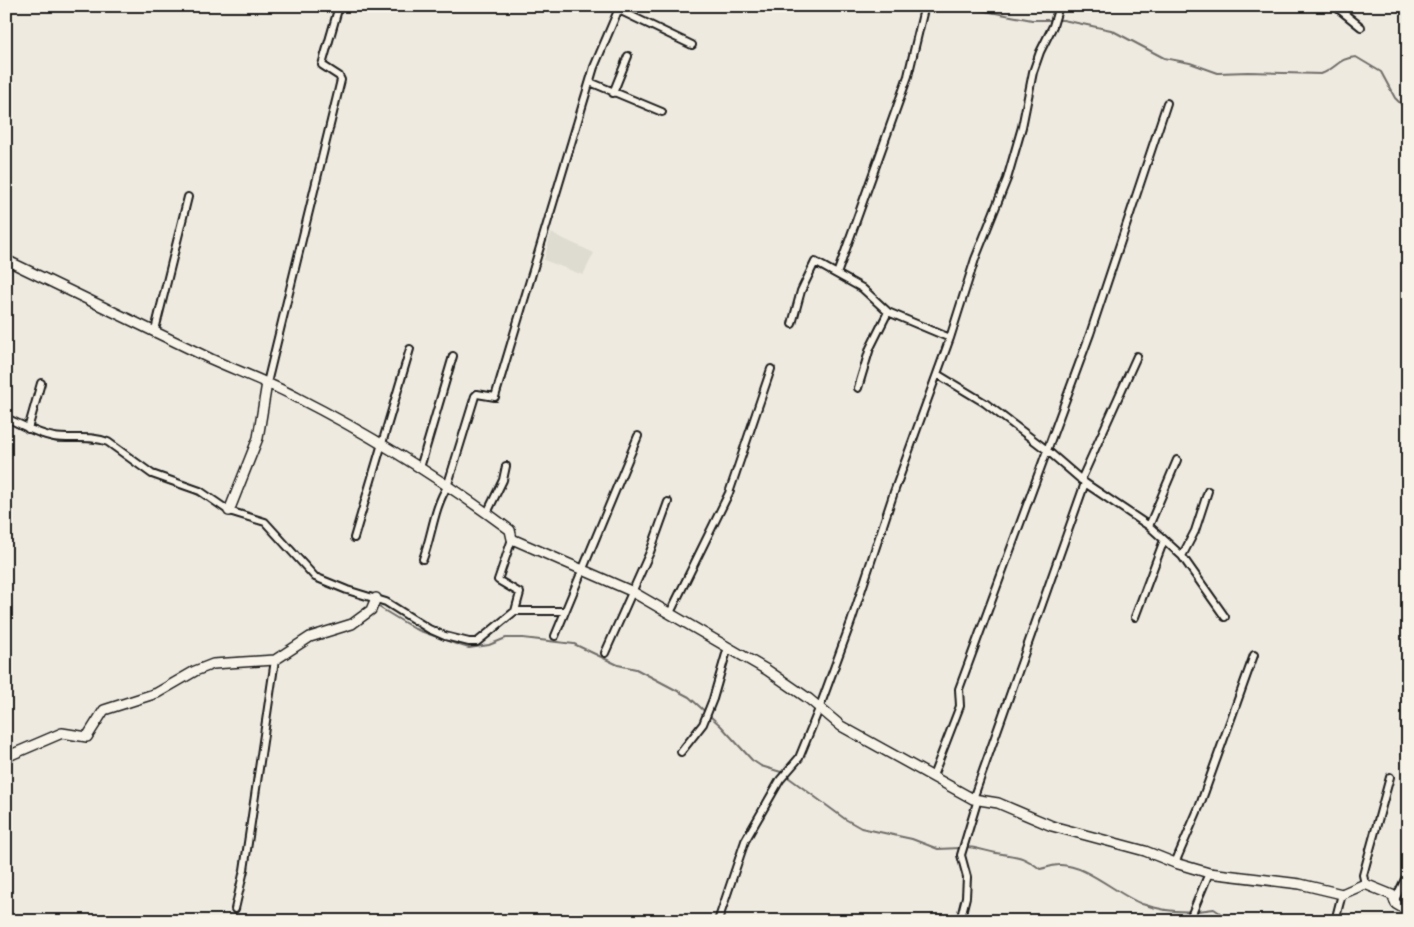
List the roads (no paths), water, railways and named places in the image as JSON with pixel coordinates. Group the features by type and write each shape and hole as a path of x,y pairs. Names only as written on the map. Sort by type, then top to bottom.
{"street":[{"path":"229,510 258,438 267,383 341,80 340,76 322,65 339,6"},
{"path":"718,921 745,841 780,780 790,772 800,758 819,709 851,622 896,483 950,338 975,259 1007,179 1022,127 1033,72 1040,52 1054,26 1059,6"},
{"path":"1335,6 1361,27"},
{"path":"423,559 431,537 440,499 447,487 475,396 477,394 495,397 590,82 620,8 692,44"},
{"path":"837,274 908,76 924,9"},
{"path":"613,93 628,56"},
{"path":"590,82 662,112"},
{"path":"934,776 960,706 959,690 1090,334 1167,103"},
{"path":"155,330 188,197"},
{"path":"6,260 210,358 267,383 346,423 382,447 420,468 487,513 510,530 512,539 498,580 520,593 515,611"},
{"path":"792,324 801,292 815,262 862,288 888,312 950,338"},
{"path":"858,388 870,348 888,312"},
{"path":"354,538 410,349"},
{"path":"420,468 453,356"},
{"path":"960,921 966,897 967,877 961,855 973,821 976,799 1083,481 1137,356"},
{"path":"670,614 729,493 772,369"},
{"path":"937,374 985,404 1048,451 1083,481 1149,526 1182,556 1225,617"},
{"path":"28,429 41,383"},
{"path":"6,418 28,429 62,438 101,439 108,442 141,468 200,491 229,510 264,522 315,577 347,590 386,602 429,629 445,636 477,642 515,611 564,611"},
{"path":"555,636 638,436"},
{"path":"1149,526 1177,460"},
{"path":"487,513 503,480 506,466"},
{"path":"1182,556 1195,531 1208,491"},
{"path":"605,652 650,552 668,502"},
{"path":"512,539 631,591 792,686 841,726 976,799 998,803 1052,826 1144,851 1208,873 1300,884 1342,894 1365,884 1392,894 1394,902 1408,911"},
{"path":"1135,617 1164,540"},
{"path":"6,756 62,733 87,737 104,710 157,693 195,671 213,664 275,660 310,637 352,624 371,610 376,598"},
{"path":"681,752 703,724 728,647"},
{"path":"1175,863 1200,805 1254,654"},
{"path":"235,909 244,870 275,660"},
{"path":"1365,884 1363,875 1390,777"},
{"path":"1189,920 1208,873"},
{"path":"1394,902 1408,873"},
{"path":"1335,921 1342,894"}],"waterway":[{"path":"959,6 1032,20 1063,20 1111,30 1164,58 1190,63 1218,73 1321,74 1345,59 1356,57 1381,72 1395,98 1408,111"},
{"path":"6,422 40,437 57,442 90,441"},
{"path":"120,455 149,475"},
{"path":"193,492 210,502"},
{"path":"294,559 316,581 336,589"},
{"path":"377,606 415,629 469,648 489,645 506,638 574,644 618,665 636,669 689,697 721,726 752,760 761,766 781,772 845,819 861,828 912,839 938,849 960,848"},
{"path":"965,847 1020,857 1040,869 1057,865 1080,869 1142,904 1178,911 1214,909 1232,921"},
{"path":"1345,921 1352,921"}]}
